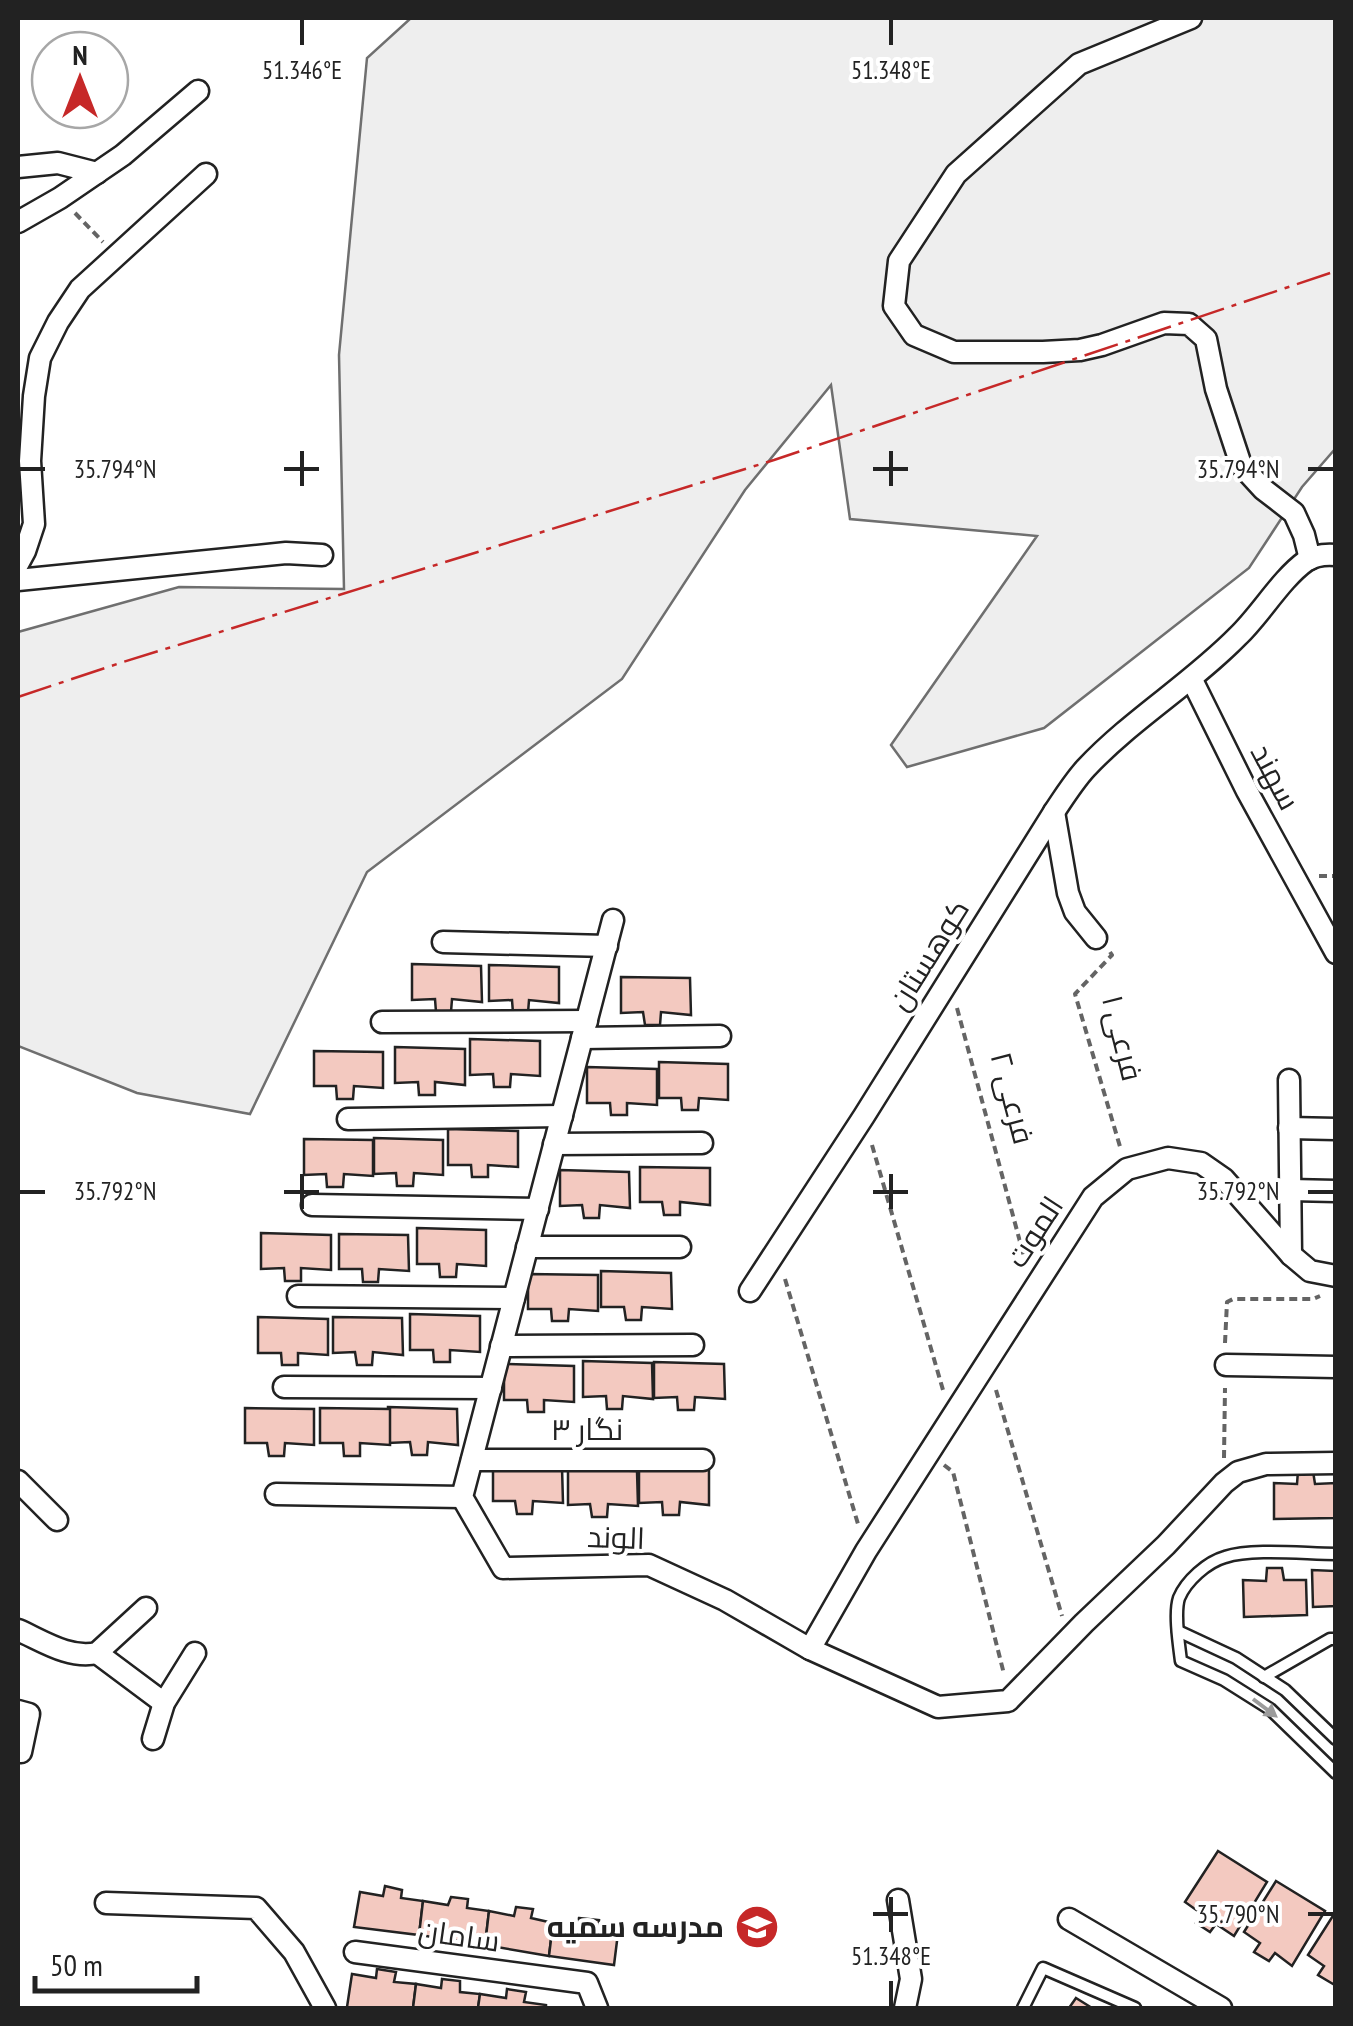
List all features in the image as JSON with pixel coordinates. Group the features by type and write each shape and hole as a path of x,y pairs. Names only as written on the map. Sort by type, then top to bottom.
{"street":[{"path":"1192,18 1079,64 956,174 898,261 894,306 914,335 954,352 1080,350 1164,322 1189,324 1206,338 1216,390 1241,465 1294,514 1310,558 1336,554"},
{"path":"18,222 97,173 198,91"},
{"path":"18,167 58,163 97,173"},
{"path":"18,564 34,524 30,461 40,358 80,289 206,174"},
{"path":"18,580 286,553 322,554"},
{"name":"کوهستان","path":"750,1290 1085,769 1239,636 1310,558"},
{"name":"سهند","path":"1192,680 1336,953"},
{"path":"1054,812 1068,893 1075,912 1096,938"},
{"path":"276,1494 462,1497 613,920"},
{"path":"444,942 606,946"},
{"path":"382,1022 720,1036"},
{"path":"1289,1080 1291,1255"},
{"path":"348,1119 562,1116"},
{"path":"1290,1128 1336,1129"},
{"path":"554,1144 702,1143"},
{"path":"1127,1169 1168,1158 1201,1164 1224,1179 1310,1271 1336,1276"},
{"name":"الموت","path":"810,1649 866,1552 1093,1197 1127,1169"},
{"path":"1290,1190 1336,1190"},
{"path":"312,1204 538,1208"},
{"path":"527,1247 680,1247"},
{"path":"298,1296 514,1298"},
{"path":"502,1346 693,1345"},
{"path":"1226,1366 1336,1368"},
{"path":"284,1387 490,1388"},
{"name":"نگار ۳","path":"472,1460 703,1460"},
{"path":"1011,1699 1238,1472 1266,1464 1336,1463"},
{"path":"18,1481 58,1520"},
{"name":"الوند","path":"462,1497 503,1568 649,1565 725,1600 810,1649 938,1707 1011,1699"},
{"path":"97,1654 146,1608"},
{"path":"18,1630 74,1655 97,1654 164,1702"},
{"path":"154,1740 164,1702 195,1654"},
{"path":"18,1711 30,1714 21,1752"},
{"path":"898,1900 911,1979 904,2008"},
{"path":"106,1904 256,1908 294,1952 320,2005"},
{"path":"1069,1919 1222,2008"},
{"name":"سامان","path":"356,1952 587,1983 597,2008"}],"lane":[{"path":"1336,1554 1224,1557 1197,1573 1178,1599 1181,1661 1224,1680 1270,1710 1336,1773"},
{"path":"1178,1631 1236,1658 1285,1690 1336,1738"},
{"path":"1264,1676 1336,1639"},
{"path":"1023,2008 1044,1968 1135,2008"}],"path":[{"path":"60,198 116,256"},
{"name":"فرعی ۱","path":"1096,938 1112,954 1075,994 1127,1169"},
{"name":"فرعی ۲","path":"950,979 1033,1290"},
{"path":"864,1116 951,1418"},
{"path":"776,1250 866,1552"},
{"path":"987,1362 1069,1639"},
{"path":"929,1452 953,1472 1011,1699"}],"shaded area":[{"path":"411,18 1335,18 1335,449 1302,487 1249,568 1044,728 907,767 891,745 1037,536 850,519 831,385 745,490 622,679 367,872 250,1114 137,1093 18,1046 18,632 179,587 344,589 339,355 367,58"}],"building":[{"path":"412,964 481,966 482,1002 452,999 451,1012 436,1012 435,999 412,1000"},
{"path":"489,965 559,967 559,1003 529,1000 528,1013 513,1013 512,1000 489,1001"},
{"path":"621,977 690,978 691,1015 661,1012 660,1025 645,1025 643,1012 621,1013"},
{"path":"470,1039 540,1041 540,1076 511,1074 510,1087 494,1087 493,1074 470,1075"},
{"path":"395,1047 465,1049 465,1085 435,1082 435,1095 419,1095 418,1082 395,1083"},
{"path":"314,1051 383,1052 383,1088 354,1086 353,1099 337,1099 336,1086 314,1086"},
{"path":"659,1062 728,1064 728,1100 699,1098 698,1110 682,1110 681,1098 659,1098"},
{"path":"587,1067 657,1069 657,1105 627,1103 627,1115 611,1115 610,1103 587,1103"},
{"path":"448,1129 518,1131 518,1167 488,1165 488,1177 472,1177 471,1165 448,1165"},
{"path":"374,1138 443,1140 443,1175 414,1173 413,1186 397,1186 396,1173 374,1174"},
{"path":"304,1139 373,1140 373,1176 344,1174 343,1187 327,1187 326,1174 304,1175"},
{"path":"640,1167 710,1168 710,1205 680,1202 680,1215 664,1215 662,1202 640,1202"},
{"path":"560,1170 629,1172 630,1208 600,1205 599,1218 584,1218 582,1205 560,1206"},
{"path":"417,1228 486,1230 486,1266 457,1264 456,1277 440,1277 439,1264 417,1264"},
{"path":"261,1233 331,1235 331,1270 301,1268 301,1281 285,1281 284,1268 261,1269"},
{"path":"339,1234 408,1235 409,1271 379,1269 378,1282 363,1282 362,1269 339,1269"},
{"path":"601,1271 671,1273 672,1309 642,1307 641,1320 626,1320 624,1307 601,1307"},
{"path":"528,1274 598,1275 598,1311 569,1309 568,1321 552,1321 551,1309 528,1309"},
{"path":"410,1314 480,1316 480,1352 450,1350 450,1362 434,1362 433,1350 410,1350"},
{"path":"258,1317 328,1319 328,1355 298,1353 298,1365 282,1365 281,1353 258,1353"},
{"path":"333,1317 402,1318 403,1355 373,1352 372,1365 357,1365 355,1352 333,1353"},
{"path":"583,1361 652,1363 653,1399 623,1396 622,1409 607,1409 606,1396 583,1397"},
{"path":"654,1362 724,1364 725,1399 695,1397 694,1410 678,1410 677,1397 654,1398"},
{"path":"504,1364 574,1366 574,1402 544,1400 544,1412 528,1412 527,1400 504,1400"},
{"path":"388,1407 457,1409 458,1445 428,1442 427,1455 412,1455 410,1442 388,1443"},
{"path":"245,1408 314,1409 314,1445 285,1443 284,1456 269,1456 267,1443 245,1443"},
{"path":"320,1408 390,1409 390,1445 360,1443 360,1456 344,1456 343,1443 320,1443"},
{"path":"493,1465 562,1467 563,1503 533,1501 532,1514 517,1514 515,1501 493,1501"},
{"path":"639,1467 709,1469 709,1505 680,1502 679,1515 663,1515 662,1502 639,1503"},
{"path":"568,1469 637,1471 638,1506 608,1504 607,1517 592,1517 590,1504 568,1505"},
{"path":"1298,1471 1313,1471 1315,1484 1336,1483 1336,1518 1274,1519 1274,1483 1297,1484"},
{"path":"1336,1563 1336,1606 1313,1607 1312,1570 1335,1571"},
{"path":"1267,1568 1282,1568 1284,1580 1306,1580 1307,1615 1244,1617 1243,1580 1266,1581"},
{"path":"1218,1851 1267,1882 1234,1936 1216,1924 1210,1932 1196,1923 1202,1914 1185,1902"},
{"path":"1276,1881 1325,1911 1292,1966 1275,1953 1269,1961 1254,1952 1260,1943 1244,1932"},
{"path":"385,1886 402,1890 401,1898 423,1901 419,1935 354,1927 360,1892 383,1896"},
{"path":"451,1897 468,1899 467,1908 489,1911 485,1945 419,1935 423,1901 448,1905"},
{"path":"516,1907 533,1909 531,1918 553,1923 549,1956 485,1945 489,1911 514,1916"},
{"path":"1336,1911 1333,1984 1318,1975 1324,1966 1308,1955"},
{"path":"579,1918 599,1920 598,1930 618,1933 614,1965 549,1956 553,1923 578,1927"},
{"path":"377,1969 396,1972 394,1982 416,1984 413,2008 347,2007 352,1974 376,1978"},
{"path":"442,1979 460,1981 460,1992 480,1994 478,2008 413,2008 416,1984 441,1988"},
{"path":"507,1989 526,1992 524,2002 546,2008 478,2008 480,1994 506,1998"},
{"path":"1076,1998 1092,2008 1069,2008"}],"power":[{"path":"18,697 774,460 1336,271"}],"place":[{"name":"مدرسه سمیه","path":"757,1927"}]}
